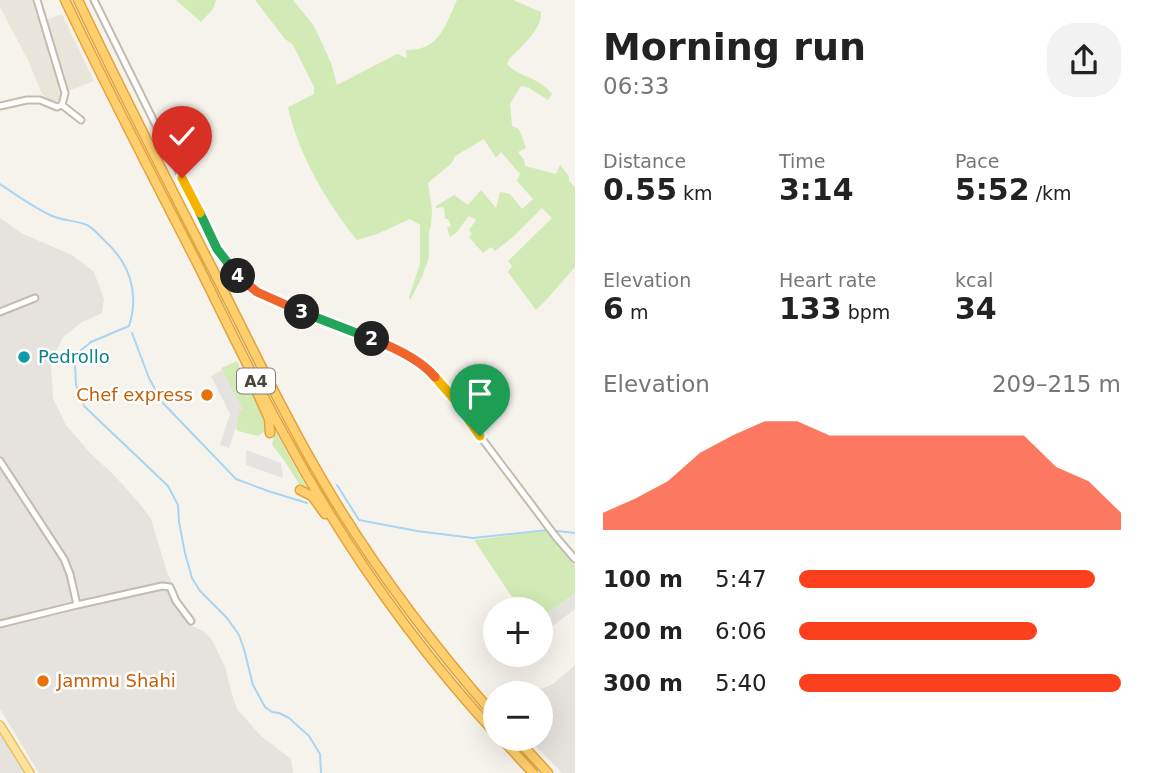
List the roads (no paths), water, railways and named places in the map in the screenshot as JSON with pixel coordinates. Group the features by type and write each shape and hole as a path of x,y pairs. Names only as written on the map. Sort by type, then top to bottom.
{"highway":[{"name":"A4","path":"65,0 292,449 339,529 387,600 483,719"},
{"name":"A4","path":"78,0 285,412 323,481 368,554 483,702"},
{"path":"250,367 256,390 269,419 270,433"},
{"path":"300,490 312,496 339,529"},
{"path":"512,751 533,773"},
{"path":"528,751 548,773"}],"main road":[{"path":"0,725 30,773"}],"street":[{"path":"37,0 65,93 62,105"},
{"path":"94,0 217,249 228,265 257,292 322,321 385,344 429,370 455,400 575,559"},
{"path":"0,106 27,100 40,100 57,107 62,105"},
{"path":"62,105 81,120"},
{"path":"0,312 35,298"},
{"path":"0,461 64,559 77,605"},
{"path":"0,624 162,586 170,587 191,621"}],"waterway":[{"path":"0,184 50,215 89,226 112,248 126,268 133,301 129,326 91,342 80,351 75,364 76,385 84,406 168,486 178,505 179,522 192,578 239,635 253,685 265,707 289,718 309,736 320,754 321,773"},
{"path":"132,333 149,378 162,402 236,479 307,503"},
{"path":"337,485 359,520 473,538 548,530"},
{"path":"557,531 575,533"}],"place":[{"name":"Pedrollo","path":"24,357"},
{"name":"Chef express","path":"207,395"},
{"name":"Jammu Shahi","path":"43,681"}]}
